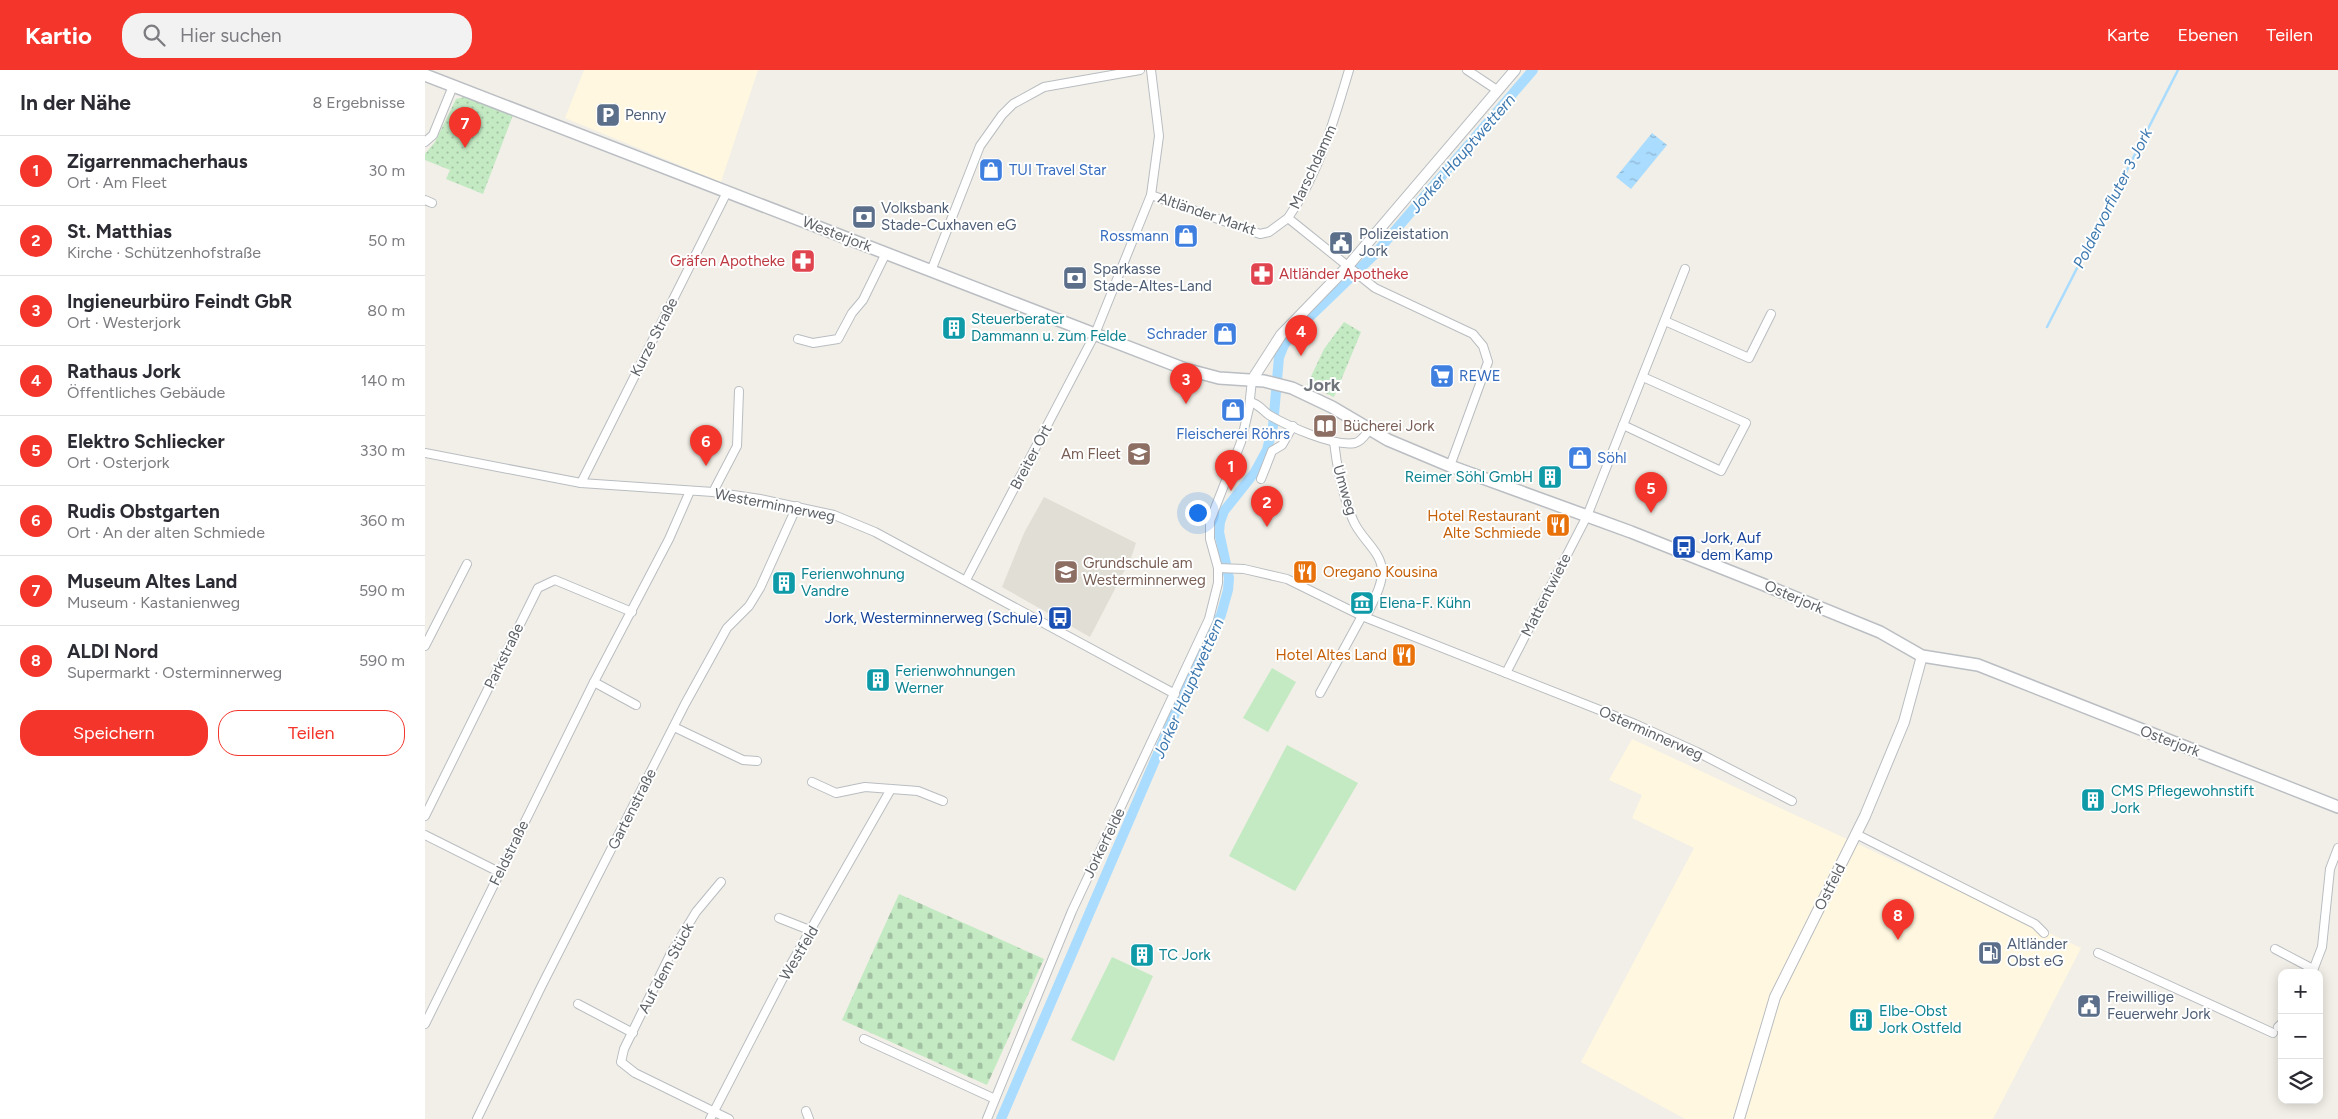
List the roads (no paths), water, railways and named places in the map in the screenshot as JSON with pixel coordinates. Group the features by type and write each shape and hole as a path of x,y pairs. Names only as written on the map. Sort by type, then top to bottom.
{"main road":[{"name":"Westerjork","path":"425,75 1206,376 1252,380"},
{"name":"Osterjork","path":"1252,380 1277,383 1332,407 1395,444 1631,532 1880,632 1922,656 1977,665 2338,806"}],"street":[{"path":"931,271 980,146 1002,115 1013,104 1043,87 1140,70"},
{"name":"Breiter Ort","path":"967,580 1095,334 1151,195 1159,136 1151,70"},
{"name":"Marschdamm","path":"1349,70 1330,136 1297,204 1288,218 1381,292 1473,334 1483,346 1488,362 1450,466"},
{"path":"1467,70 1497,90"},
{"path":"1219,568 1210,539 1210,521 1241,442 1250,402 1252,380 1281,335 1351,267 1515,70"},
{"path":"425,142 433,135 453,86"},
{"name":"Kurze Straße","path":"581,483 727,192"},
{"name":"Altländer Markt","path":"1151,195 1260,234 1269,232 1288,218"},
{"path":"798,339 813,343 837,339 852,313 863,300 886,253"},
{"name":"Mattentwiete","path":"1506,673 1587,516 1685,269"},
{"path":"1665,321 1749,358 1771,314"},
{"path":"1623,425 1721,472 1746,423 1643,378"},
{"path":"713,492 737,446 739,391"},
{"path":"1250,402 1258,405 1274,417 1316,437 1334,442 1355,443 1363,439 1369,430"},
{"path":"1261,479 1273,451 1282,445 1293,426"},
{"name":"Umweg","path":"1320,693 1364,616 1382,579 1382,568 1379,559 1354,522 1337,465 1334,442"},
{"name":"Westerminnerweg","path":"425,453 581,483 713,492 797,506 834,516 875,532 967,580 1175,694"},
{"name":"Feldstraße","path":"425,1024 594,682 669,539 690,491"},
{"name":"Gartenstraße","path":"477,1119 541,987 674,727 727,628 749,606 760,588 797,506"},
{"path":"425,646 467,564"},
{"name":"Osterminnerweg","path":"1219,568 1233,568 1287,579 1364,616 1635,724 1697,752 1792,801"},
{"name":"Jorkerfelde","path":"987,1119 1072,910 1209,619 1215,598 1219,568"},
{"name":"Parkstraße","path":"425,816 538,588 555,580 632,612"},
{"name":"Ostfeld","path":"1739,1119 1775,997 1856,834 1904,722 1922,656"},
{"path":"594,682 636,705"},
{"path":"674,727 743,760 757,761"},
{"path":"812,782 836,793 865,787 918,791 943,801"},
{"name":"Westfeld","path":"710,1119 783,978 812,931 891,789"},
{"path":"1856,834 2035,924 2045,933"},
{"path":"425,835 499,872"},
{"path":"2314,969 2322,947 2330,869 2338,848"},
{"name":"Auf dem Stück","path":"714,1111 635,1073 621,1062 625,1048 671,952 696,912 721,882"},
{"path":"779,918 812,931"},
{"path":"2275,949 2310,969"},
{"path":"2098,952 2278,1028"},
{"path":"578,1004 633,1033"},
{"path":"864,1039 995,1099"},
{"path":"714,1111 729,1119"}],"water":[{"path":"1652,133 1667,145 1631,189 1616,177"}],"waterway":[{"name":"Jorker Hauptwettern","path":"1001,1119 1192,674 1221,615 1228,590 1229,578 1219,532 1220,522 1224,511 1255,472 1267,450 1273,426 1279,357 1284,345 1292,334 1374,255 1533,70"},
{"name":"Poldervorfluter 3 Jork","path":"2047,327 2178,70"}],"place":[{"name":"Penny","path":"608,115"},
{"name":"Museum Altes Land","path":"465,148"},
{"name":"TUI Travel Star","path":"991,170"},
{"name":"Volksbank Stade-Cuxhaven eG","path":"864,217"},
{"name":"Rossmann","path":"1186,236"},
{"name":"Polizeistation Jork","path":"1341,243"},
{"name":"Gräfen Apotheke","path":"803,261"},
{"name":"Altländer Apotheke","path":"1262,274"},
{"name":"Sparkasse Stade-Altes-Land","path":"1075,278"},
{"name":"Steuerberater Dammann u. zum Felde","path":"954,328"},
{"name":"Schrader","path":"1225,334"},
{"name":"Rathaus Jork","path":"1301,356"},
{"name":"REWE","path":"1442,376"},
{"name":"Ingieneurbüro Feindt GbR","path":"1186,404"},
{"name":"Fleischerei Röhrs","path":"1233,410"},
{"name":"Bücherei Jork","path":"1325,426"},
{"name":"Am Fleet","path":"1139,454"},
{"name":"Söhl","path":"1580,458"},
{"name":"Rudis Obstgarten","path":"706,466"},
{"name":"Reimer Söhl GmbH","path":"1550,477"},
{"name":"Zigarrenmacherhaus","path":"1231,491"},
{"name":"Elektro Schliecker","path":"1651,513"},
{"name":"Hotel Restaurant Alte Schmiede","path":"1558,525"},
{"name":"St. Matthias","path":"1267,527"},
{"name":"Jork, Auf dem Kamp","path":"1684,547"},
{"name":"Grundschule am Westerminnerweg","path":"1066,572"},
{"name":"Oregano Kousina","path":"1305,572"},
{"name":"Ferienwohnung Vandre","path":"784,583"},
{"name":"Elena-F. Kühn","path":"1362,603"},
{"name":"Jork, Westerminnerweg (Schule)","path":"1060,618"},
{"name":"Hotel Altes Land","path":"1404,655"},
{"name":"Ferienwohnungen Werner","path":"878,680"},
{"name":"CMS Pflegewohnstift Jork","path":"2093,800"},
{"name":"ALDI Nord","path":"1898,940"},
{"name":"Altländer Obst eG","path":"1990,953"},
{"name":"TC Jork","path":"1142,955"},
{"name":"Freiwillige Feuerwehr Jork","path":"2089,1006"},
{"name":"Elbe-Obst Jork Ostfeld","path":"1861,1020"}],"district":[{"name":"Jork","path":"1322,385"}]}
